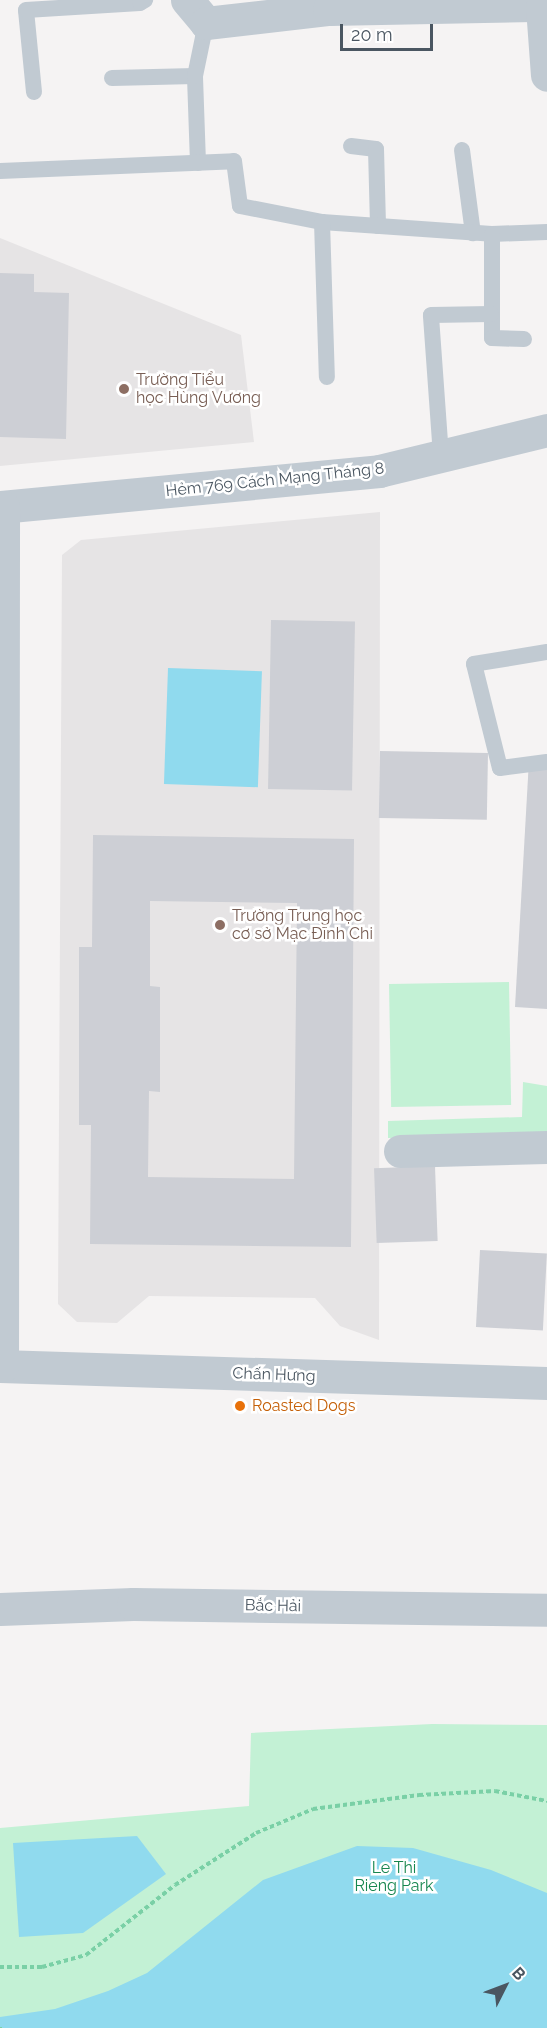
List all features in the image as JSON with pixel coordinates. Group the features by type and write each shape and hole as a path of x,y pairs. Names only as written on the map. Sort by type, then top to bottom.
{"street":[{"path":"197,12 545,6 547,75"},
{"name":"Hẻm 769 Cách Mạng Tháng 8","path":"1,507 379,471 547,430"},
{"path":"1,507 1,1366"},
{"path":"400,1150 547,1147"},
{"name":"Chấn Hưng","path":"1,1366 547,1383"},
{"name":"Bắc Hải","path":"0,1609 133,1604 547,1610"}],"lane":[{"path":"34,93 26,10 80,3 140,3 145,0"},
{"path":"197,12 195,76 198,163"},
{"path":"112,78 195,76"},
{"path":"351,146 376,149 378,226"},
{"path":"462,150 473,233"},
{"path":"0,171 234,161 240,206 322,222 492,234 547,232"},
{"path":"322,222 327,377"},
{"path":"492,234 492,338 524,339"},
{"path":"441,456 431,315 491,314"},
{"path":"547,652 474,664 500,768 547,762"}],"path":[{"path":"0,1966 42,1967 86,1955 175,1885 256,1833 313,1809 419,1795 495,1791 547,1801"}],"shaded area":[{"name":"Trường Tiểu học Hùng Vương","path":"0,238 241,335 254,442 0,466"},
{"name":"Trường Trung học cơ sở Mạc Đĩnh Chi","path":"380,512 379,1340 340,1326 315,1298 149,1296 117,1323 77,1322 58,1304 62,555 81,540"}],"green space":[{"path":"509,982 511,1105 391,1107 389,984"},
{"path":"523,1082 547,1086 547,1134 388,1138 388,1121 522,1117"},
{"name":"Le Thi Rieng Park","path":"432,1724 547,1725 547,2028 0,2028 0,1828 249,1806 251,1733"}],"water":[{"path":"168,668 262,671 258,787 164,784"},
{"path":"137,1836 166,1874 83,1933 19,1937 13,1843"},
{"path":"357,1846 413,1848 491,1870 547,1893 547,2028 0,2028 0,2017 55,2009 108,1991 147,1973 263,1880"}],"building":[{"path":"0,273 34,274 34,292 69,293 66,439 0,437"},
{"path":"271,620 355,621 352,790 268,789"},
{"path":"380,751 488,753 487,820 379,818"},
{"path":"529,760 547,761 547,1009 515,1007"},
{"path":"93,835 354,839 351,1247 90,1244 91,1125 79,1125 79,947 92,947","holes":["150,901 297,903 294,1179 148,1177 149,1091 160,1092 160,987 150,986"]},
{"path":"435,1166 438,1241 377,1243 374,1168"},
{"path":"480,1250 547,1254 543,1330 476,1327"}],"place":[{"name":"Trường Tiểu học Hùng Vương","path":"124,389"},
{"name":"Trường Trung học cơ sở Mạc Đĩnh Chi","path":"220,925"},
{"name":"Roasted Dogs","path":"240,1406"}]}
